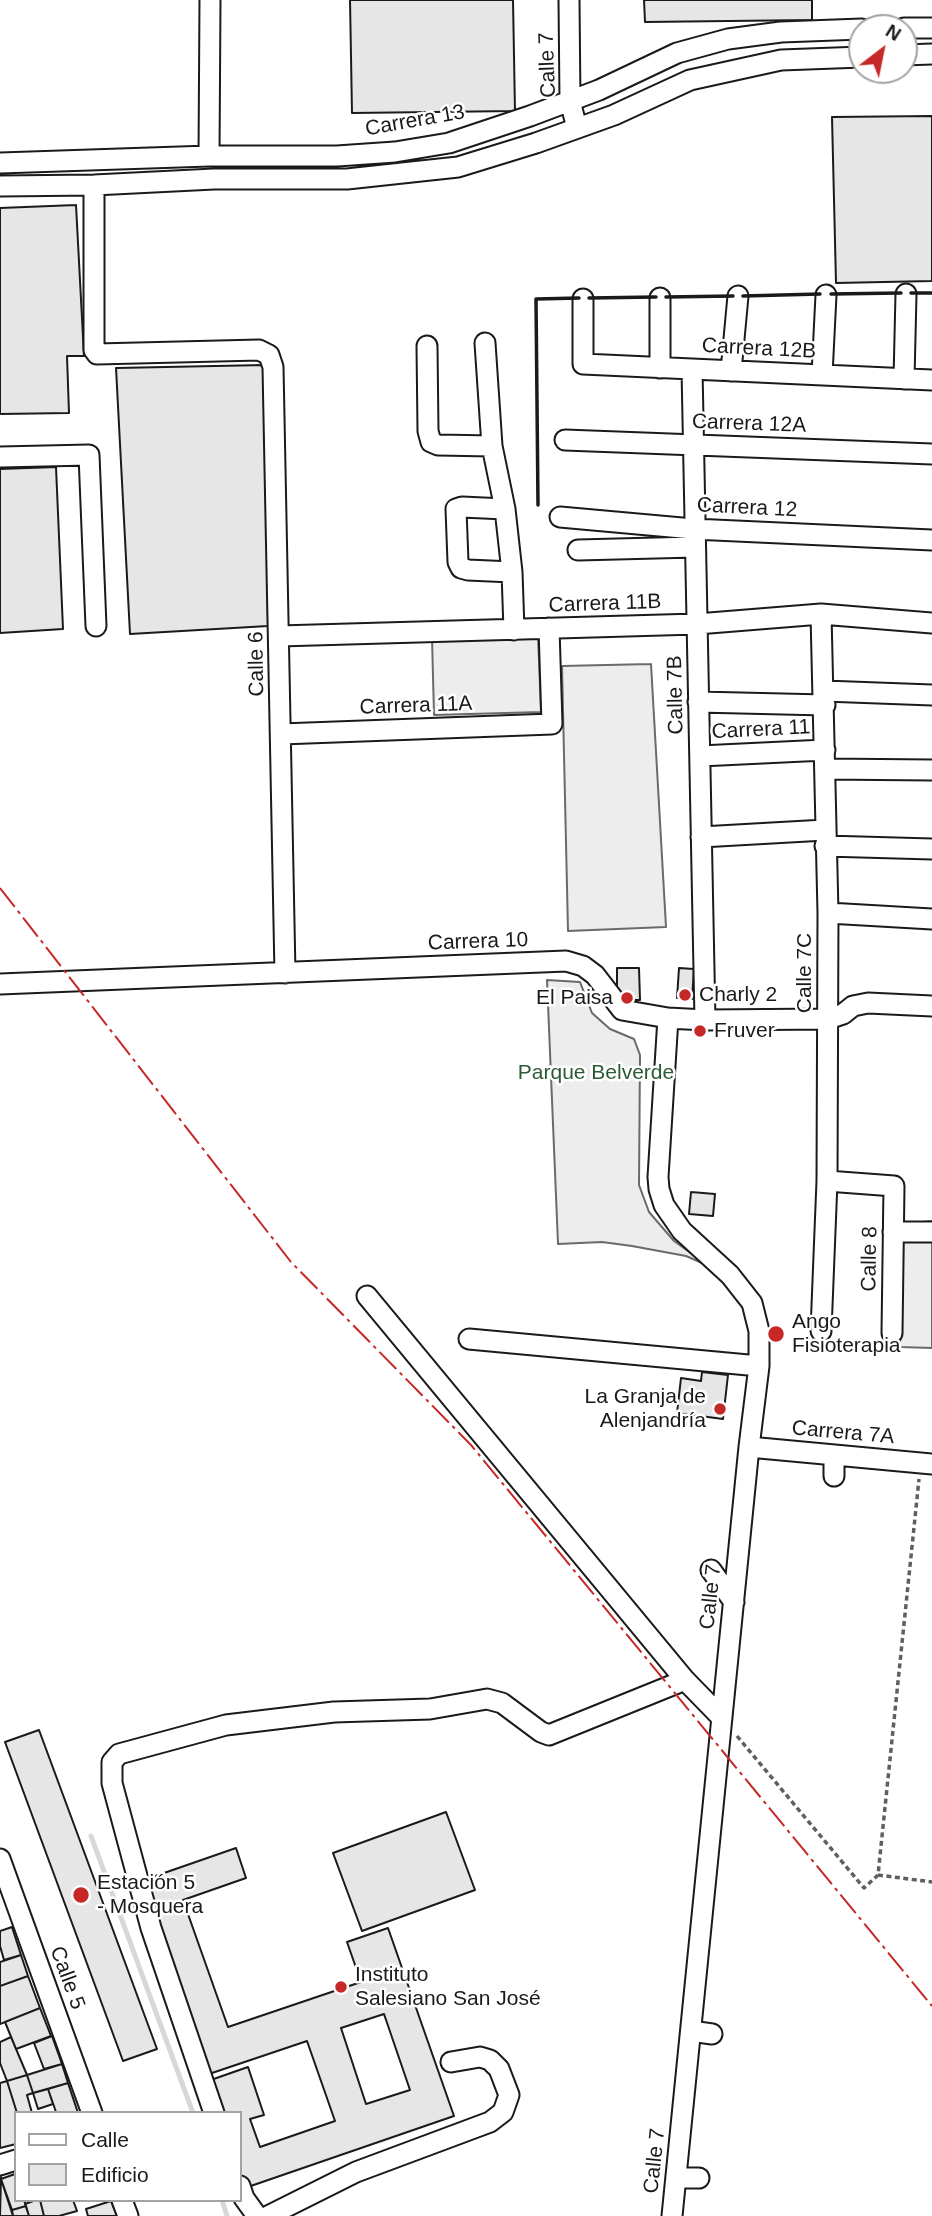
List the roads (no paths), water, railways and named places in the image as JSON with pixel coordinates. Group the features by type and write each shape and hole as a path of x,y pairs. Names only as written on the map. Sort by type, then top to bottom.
{"street":[{"path":"209,156 210,0"},
{"name":"Calle 7","path":"569,0 570,101 578,128"},
{"name":"Carrera 13","path":"0,163 209,156 337,156 396,152 449,143 599,90 677,53 728,39 781,32 848,30"},
{"path":"0,186 214,179 347,179 458,167 614,115 690,80 781,61 848,58"},
{"name":"Calle 6","path":"94,185 94,350 97,354 260,350 269,355 273,367 285,973"},
{"path":"904,379 906,294"},
{"path":"822,375 826,295"},
{"path":"731,371 738,296"},
{"path":"660,298 660,368"},
{"name":"Carrera 12B","path":"583,299 583,364 932,380"},
{"path":"485,343 492,446 505,509 512,572 514,630"},
{"path":"427,345 428,431 431,442 438,445 492,446"},
{"name":"Calle 7B","path":"692,369 705,1020"},
{"name":"Carrera 12A","path":"565,440 932,454"},
{"path":"0,457 89,455 96,626"},
{"path":"505,509 456,509 458,562 461,568 468,570 512,572"},
{"name":"Carrera 12","path":"561,517 694,538"},
{"name":"Carrera 12","path":"578,550 694,538 932,540"},
{"name":"Carrera 11B","path":"279,636 697,624 821,614 932,623"},
{"name":"Calle 7C","path":"821,614 828,913 827,1181 821,1331"},
{"name":"Carrera 11A","path":"281,733 552,724 549,628"},
{"path":"698,702 932,695"},
{"name":"Carrera 11","path":"700,756 825,760 932,770"},
{"path":"701,837 825,838 932,849"},
{"path":"828,913 932,919"},
{"name":"Carrera 10","path":"0,984 566,961 583,966 595,975 622,1010 668,1018 828,1019 844,1014 853,1006 868,1003 932,1006"},
{"name":"Calle 7","path":"668,1018 659,1189 664,1205 677,1225 730,1275 752,1303 759,1331 760,1366 749,1447 672,2216"},
{"name":"Calle 8","path":"827,1181 894,1186 892,1333"},
{"path":"893,1232 932,1232"},
{"path":"367,1296 685,1680 722,1718"},
{"path":"469,1339 760,1366"},
{"name":"Carrera 7A","path":"749,1447 926,1464"},
{"path":"834,1456 834,1476"},
{"path":"711,1570 734,1602"},
{"path":"213,2111 151,1928 112,1783 113,1762 119,1754 226,1725 334,1712 430,1709 487,1699 502,1703 549,1735 685,1680"},
{"name":"Calle 5","path":"0,1859 6,1896 91,2111"},
{"path":"691,2031 712,2034"},
{"path":"268,2216 337,2180 490,2122 503,2112 509,2095 499,2069 490,2060 480,2057 451,2063"},
{"path":"676,2178 699,2178"},
{"path":"242,2192 257,2216"}],"waterway":[{"path":"91,1836 192,2111"},
{"path":"223,2202 227,2216"}],"place":[{"name":"Charly 2","path":"685,995"},
{"name":"El Paisa","path":"627,998"},
{"name":"Fruver","path":"700,1031"},
{"name":"Ango Fisioterapia","path":"776,1334"},
{"name":"La Granja de Alenjandría","path":"720,1409"},
{"name":"Estación 5 - Mosquera","path":"81,1895"},
{"name":"Instituto Salesiano San José","path":"341,1987"}],"park label":[{"name":"Parque Belverde","path":"596,1073"}]}
